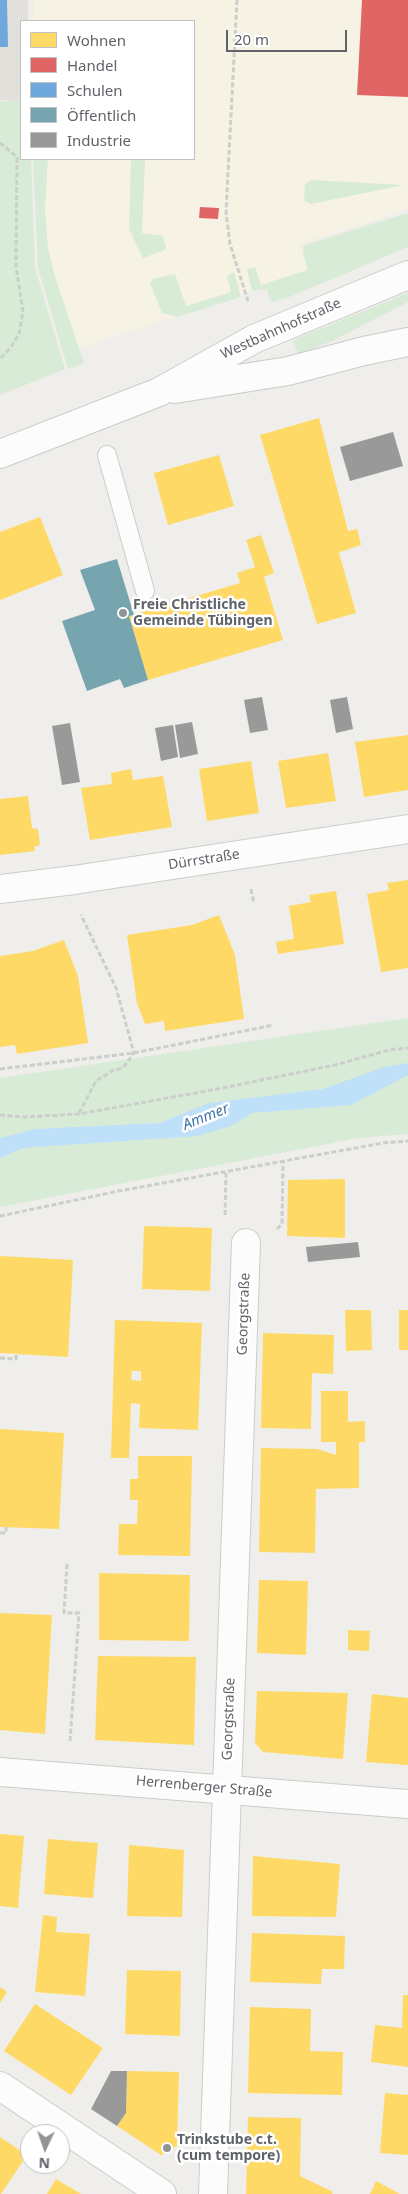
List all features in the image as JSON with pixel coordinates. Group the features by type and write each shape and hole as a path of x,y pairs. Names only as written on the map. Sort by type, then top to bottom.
{"street":[{"name":"Westbahnhofstraße","path":"0,454 159,392 254,339 408,275"},
{"name":"Westbahnhofstraße","path":"159,392 288,371 364,351 408,342"},
{"name":"Dürrstraße","path":"0,889 74,880 408,829"},
{"name":"Georgstraße","path":"213,2194 246,1243"},
{"name":"Herrenberger Straße","path":"0,1772 226,1788 408,1804"},
{"path":"0,2086 162,2194"}],"lane":[{"path":"107,455 145,591"}],"path":[{"path":"237,0 226,212 230,244 248,301"},
{"path":"0,143 17,157 16,267 23,311 19,334 11,348 0,359"},
{"path":"81,915 116,988 134,1053"},
{"path":"0,1069 134,1053 274,1025"},
{"path":"0,1115 23,1117 79,1114 223,1088 335,1065 389,1050 408,1048"},
{"path":"79,1114 96,1081 112,1071 123,1068 134,1053"},
{"path":"0,1216 119,1191 383,1143 408,1142"},
{"path":"246,1243 277,1230 282,1224 283,1162"},
{"path":"0,1358 16,1359 16,1354"},
{"path":"0,1533 6,1533 6,1527"},
{"path":"67,1564 64,1613 79,1613 67,1776"}],"shaded area":[{"path":"0,0 28,0 28,20 20,20 20,101 0,100"},
{"path":"34,0 408,0 408,209 300,244 308,273 64,353 40,269 35,160 195,160 195,20 33,20"}],"green space":[{"path":"0,101 20,101 20,160 31,160 35,268 65,369 0,395"},
{"path":"33,160 48,160 45,209 48,248 55,277 84,363 68,369 38,268"},
{"path":"131,160 145,160 142,233 163,236 165,250 143,258 129,229"},
{"path":"312,180 404,185 311,204 305,201 304,197 305,184"},
{"path":"408,213 408,247 287,298 271,302 267,289 252,291 247,269 255,267 261,285 307,270 303,251 305,245"},
{"path":"234,272 241,297 177,317 162,313 150,283 153,279 175,274 186,306 231,292 227,276"},
{"path":"408,293 408,302 332,341 298,354 293,340"},
{"path":"408,1018 408,1134 359,1138 0,1207 0,1078"}],"water":[{"name":"Ammer","path":"408,1063 408,1075 351,1105 252,1113 231,1126 197,1136 23,1148 0,1158 0,1138 35,1129 160,1123 209,1103 323,1089 384,1067"}],"building: Wohnen":[{"path":"319,418 348,531 357,529 361,545 337,553 339,553 356,613 317,624 260,435"},
{"path":"219,455 234,506 168,525 154,473"},
{"path":"40,517 63,575 0,600 0,532"},
{"path":"261,535 274,573 264,577 283,640 148,680 129,616 240,583 237,573 255,567 246,540"},
{"path":"408,735 408,790 364,797 355,742"},
{"path":"328,753 336,801 286,808 278,761"},
{"path":"251,761 259,813 207,821 199,769"},
{"path":"131,769 133,780 163,776 172,827 90,840 81,788 112,784 111,773"},
{"path":"28,796 32,828 38,829 40,845 34,847 35,851 0,855 0,799"},
{"path":"408,880 408,968 381,972 367,894 389,890 387,883"},
{"path":"336,891 344,944 278,954 276,942 294,939 289,906 311,902 309,895"},
{"path":"219,915 235,955 244,1019 165,1031 164,1021 145,1024 137,1003 127,935 192,925"},
{"path":"64,940 78,976 88,1043 17,1054 15,1045 0,1047 0,956 33,951"},
{"path":"345,1179 345,1238 287,1236 288,1180"},
{"path":"144,1226 212,1228 210,1291 142,1289"},
{"path":"0,1256 73,1260 68,1357 0,1353"},
{"path":"345,1310 371,1310 372,1350 346,1351"},
{"path":"399,1310 408,1310 408,1350 399,1350"},
{"path":"115,1320 202,1323 198,1430 139,1428 140,1404 131,1403 129,1458 111,1458","holes":["132,1371 141,1371 141,1381 131,1380"]},
{"path":"263,1333 334,1335 333,1374 312,1373 311,1429 261,1428"},
{"path":"321,1391 348,1391 348,1422 365,1421 365,1442 359,1442 359,1488 316,1489 315,1553 259,1552 261,1448 317,1449 336,1455 336,1442 321,1442"},
{"path":"0,1429 64,1433 59,1529 0,1527"},
{"path":"138,1456 192,1456 190,1556 118,1555 119,1524 137,1524 138,1500 130,1500 130,1479 138,1479"},
{"path":"99,1573 190,1575 189,1641 99,1640"},
{"path":"259,1580 308,1581 306,1655 257,1653"},
{"path":"0,1613 52,1615 45,1734 0,1730"},
{"path":"348,1630 370,1631 369,1651 348,1650"},
{"path":"98,1656 196,1657 194,1745 95,1740"},
{"path":"257,1691 348,1693 343,1759 263,1752 255,1743"},
{"path":"372,1694 408,1698 408,1765 366,1762"},
{"path":"0,1834 24,1836 18,1908 0,1906"},
{"path":"48,1839 98,1843 93,1898 44,1894"},
{"path":"129,1845 184,1850 182,1917 127,1916"},
{"path":"253,1856 340,1864 336,1917 252,1916"},
{"path":"43,1915 57,1917 56,1932 90,1934 85,1996 35,1992"},
{"path":"252,1933 345,1936 344,1969 322,1969 321,1984 250,1982"},
{"path":"127,1970 181,1971 180,2036 125,2034"},
{"path":"0,1987 7,1992 0,2003"},
{"path":"403,1995 408,1995 408,2067 371,2062 375,2025 402,2028"},
{"path":"35,2004 103,2048 71,2095 4,2051"},
{"path":"250,2007 311,2009 310,2051 343,2052 342,2095 248,2093"},
{"path":"127,2071 179,2072 177,2146 161,2155 117,2126 126,2113"},
{"path":"385,2093 408,2095 408,2155 380,2153"},
{"path":"248,2117 301,2118 300,2176 333,2192 332,2194 246,2194"},
{"path":"0,2137 20,2150 20,2166 0,2194"},
{"path":"56,2179 81,2194 47,2194"},
{"path":"376,2181 400,2194 370,2194"}],"building: Handel":[{"path":"362,0 408,0 408,97 357,95"},
{"path":"200,207 219,208 218,219 199,218"}],"building: Schulen":[{"path":"0,0 7,0 8,47 0,47"}],"building: Öffentlich":[{"path":"117,559 134,615 129,616 148,680 124,688 120,679 87,691 62,621 95,610 80,570"}],"building: Industrie":[{"path":"393,432 403,466 350,481 340,447"},
{"path":"262,697 268,730 250,733 244,700"},
{"path":"347,697 353,729 336,733 330,700"},
{"path":"192,722 198,754 180,758 175,725"},
{"path":"70,723 80,782 62,785 52,726"},
{"path":"173,725 178,757 161,761 155,728"},
{"path":"358,1242 360,1257 308,1262 306,1247"},
{"path":"111,2071 127,2071 126,2113 117,2126 91,2109"}],"place":[{"name":"Freie Christliche Gemeinde Tübingen","path":"123,613"},
{"name":"Trinkstube c.t. (cum tempore)","path":"167,2148"}]}
